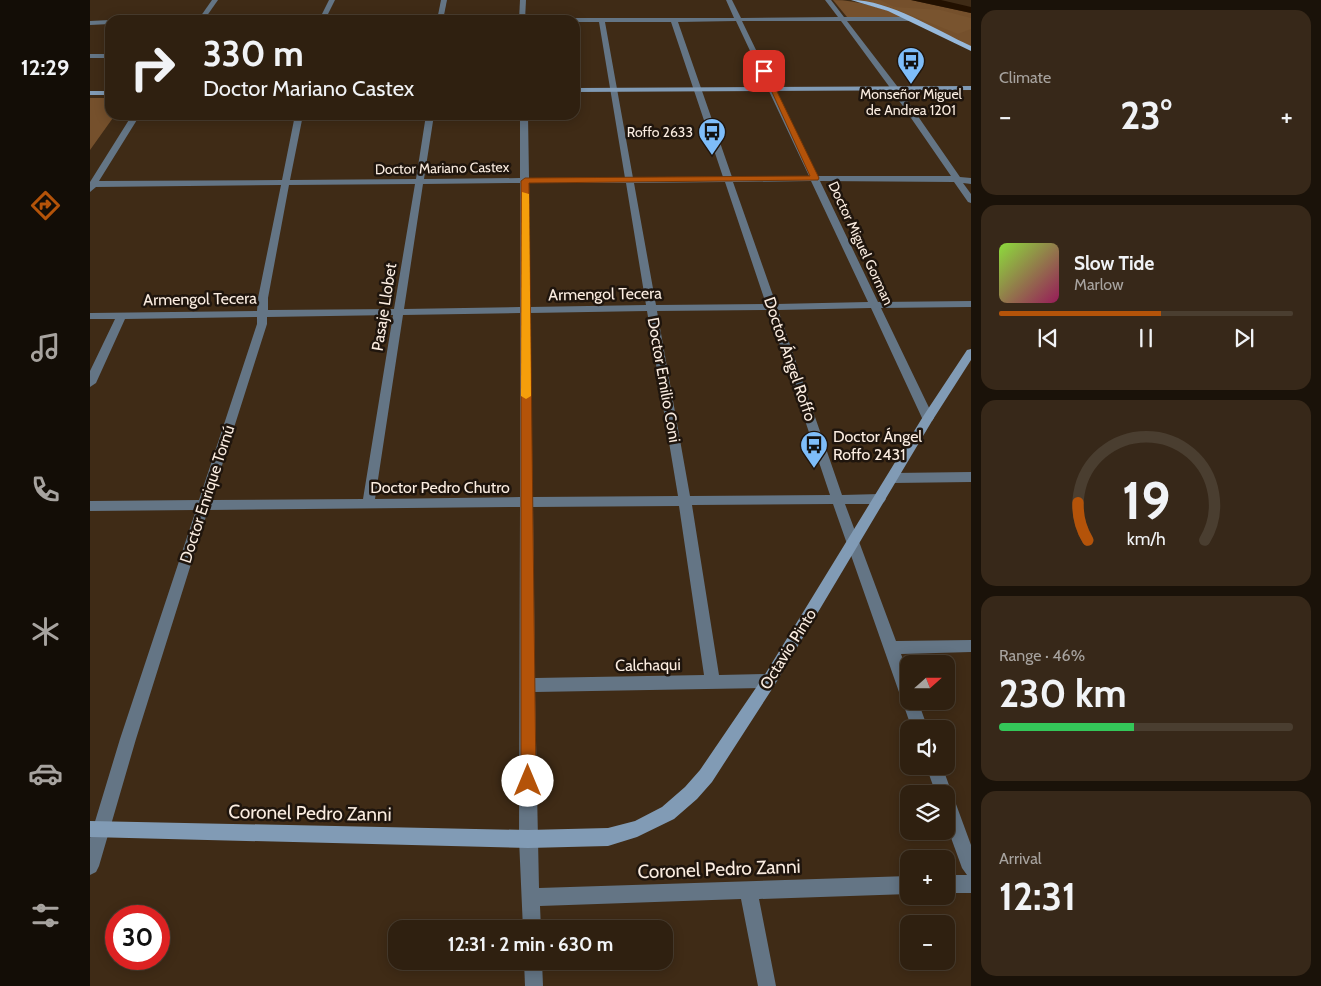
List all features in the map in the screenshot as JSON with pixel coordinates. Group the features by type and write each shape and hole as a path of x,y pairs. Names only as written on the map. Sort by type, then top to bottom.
{"main road":[{"path":"854,0 878,5 912,19 971,49"},
{"path":"580,90 971,88"},
{"path":"90,93 105,93"},
{"name":"Octavio Pinto","path":"528,839 608,837 637,829 668,813 691,793 706,776 769,681 853,545 928,418 971,352"},
{"name":"Coronel Pedro Zanni","path":"96,829 528,839"}],"street":[{"path":"204,15 215,0"},
{"path":"324,15 332,0"},
{"path":"441,15 444,0"},
{"path":"522,15 523,0"},
{"name":"Doctor Miguel Gorman","path":"729,0 928,418"},
{"path":"828,0 894,88 971,200"},
{"path":"580,20 912,19"},
{"name":"Doctor Emilio Coni","path":"602,20 686,501 712,681"},
{"name":"Doctor Ángel Roffo","path":"674,20 853,545 900,672"},
{"path":"90,22 105,22"},
{"path":"90,56 105,56"},
{"path":"91,187 133,120"},
{"name":"Doctor Enrique Tornú","path":"90,866 96,829 128,740 262,324 263,298 298,120"},
{"name":"Pasaje Llobet","path":"368,504 429,120"},
{"path":"524,120 528,839 532,920"},
{"name":"Doctor Mariano Castex","path":"91,187 286,183 815,178 942,178 971,181"},
{"name":"Armengol Tecera","path":"90,316 971,304"},
{"path":"90,383 122,315"},
{"path":"893,478 971,476"},
{"name":"Doctor Pedro Chutro","path":"90,506 880,499"},
{"path":"891,648 971,646"},
{"name":"Calchaqui","path":"528,685 769,681"},
{"path":"955,824 971,868"},
{"path":"955,884 971,884"},
{"name":"Coronel Pedro Zanni","path":"531,896 900,886"},
{"path":"748,890 767,986"}],"shaded area":[{"path":"833,0 860,3 905,17 847,17"},
{"path":"854,0 911,0 971,13 971,49 885,8"},
{"path":"864,0 880,0 894,7 941,10 971,18 971,29 958,34 893,8"},
{"path":"911,0 941,0 971,7 971,13"},
{"path":"90,98 105,98 105,120 111,120 90,150"}],"slow traffic":[{"path":"525,194 526,396"}],"place":[{"name":"Monseñor Miguel de Andrea 1201","path":"911,85"},
{"name":"Roffo 2633","path":"712,156"},
{"name":"Doctor Ángel Roffo 2431","path":"814,469"}],"route":[{"path":"528,781 525,181 815,178 764,71"}]}
